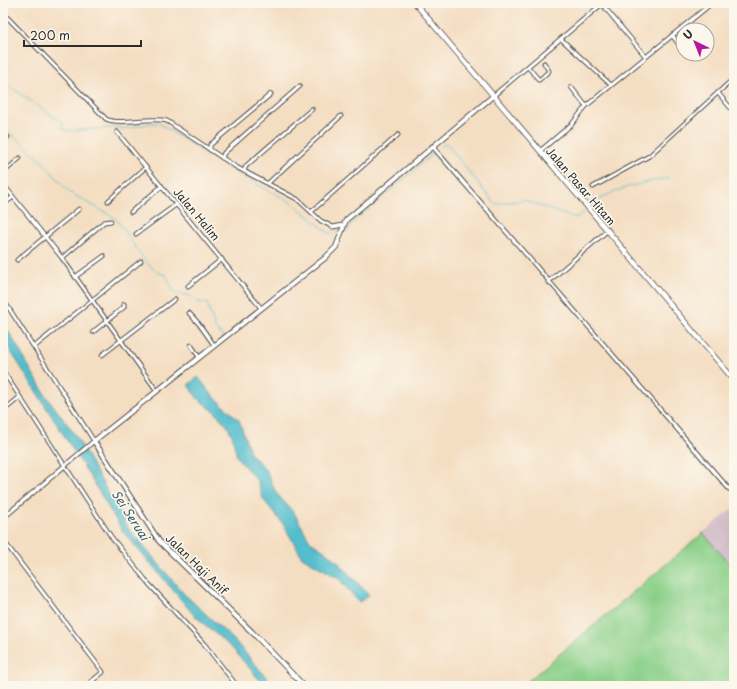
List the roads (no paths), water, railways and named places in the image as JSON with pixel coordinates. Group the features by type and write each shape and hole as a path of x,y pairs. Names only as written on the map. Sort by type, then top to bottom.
{"main road":[{"name":"Jalan Pasar Hitam","path":"415,3 734,380"},
{"path":"94,441 330,253 336,247 342,226 432,146 493,96"},
{"name":"Jalan Haji Anif","path":"94,441 159,541 258,637 304,686"}],"street":[{"path":"493,96 602,3 646,57"},
{"path":"540,151 572,124 586,106 712,3"},
{"path":"3,13 106,119 158,119 167,121 222,158 267,184 293,196 321,221 328,225 342,226"},
{"path":"672,35 675,39"},
{"path":"561,39 611,86"},
{"path":"528,67 538,80 549,71 544,64"},
{"path":"593,187 649,156 734,78"},
{"path":"222,158 224,153 300,86"},
{"path":"571,87 586,106"},
{"path":"718,92 734,112"},
{"path":"210,150 210,145 271,94"},
{"path":"244,171 246,166 312,109"},
{"path":"267,184 341,116"},
{"name":"Jalan Halim","path":"117,132 261,308"},
{"path":"311,212 398,135"},
{"path":"3,142 8,137"},
{"path":"432,146 548,282 729,489"},
{"path":"3,173 20,158"},
{"path":"108,202 146,167"},
{"path":"3,184 62,258 120,342 157,391"},
{"path":"131,212 162,186"},
{"path":"3,206 13,197"},
{"path":"136,234 177,204"},
{"path":"17,260 79,209"},
{"path":"62,258 104,222 111,221"},
{"path":"548,282 608,230"},
{"path":"75,277 104,256"},
{"path":"188,286 222,259"},
{"path":"34,347 141,261"},
{"path":"102,355 175,299"},
{"path":"3,300 94,441 3,518"},
{"path":"93,332 124,307 124,304"},
{"path":"189,313 214,345"},
{"path":"191,345 199,357"},
{"path":"3,371 64,466 125,555 148,584 201,639 237,686"},
{"path":"3,411 20,398"},
{"path":"3,540 103,672 86,686"}],"water":[{"path":"3,322 46,396 76,436 128,528 184,594 234,640 274,686 265,686 233,649 194,615 122,530 3,339"},
{"path":"198,377 213,396 239,420 251,455 265,468 276,493 294,513 310,541 334,558 369,595 359,602 338,578 302,557 283,524 263,499 258,482 237,457 232,435 228,427 215,412 198,399 188,385"}],"waterway":[{"path":"3,82 63,123 62,128 67,131 121,127 121,129 153,123 160,124 241,176 291,202 329,233 340,232"},
{"path":"3,127 42,161 69,192 115,218 144,260 158,272 166,275 175,294 189,295 198,302 207,303 215,328 223,337"},
{"path":"441,147 446,143 495,204 524,200 571,217 578,217 587,209"},
{"path":"343,231 349,230 351,224 434,153"},
{"path":"589,207 616,191 668,178"}],"water label":[{"name":"Sei Seruai","path":"131,515"}]}
